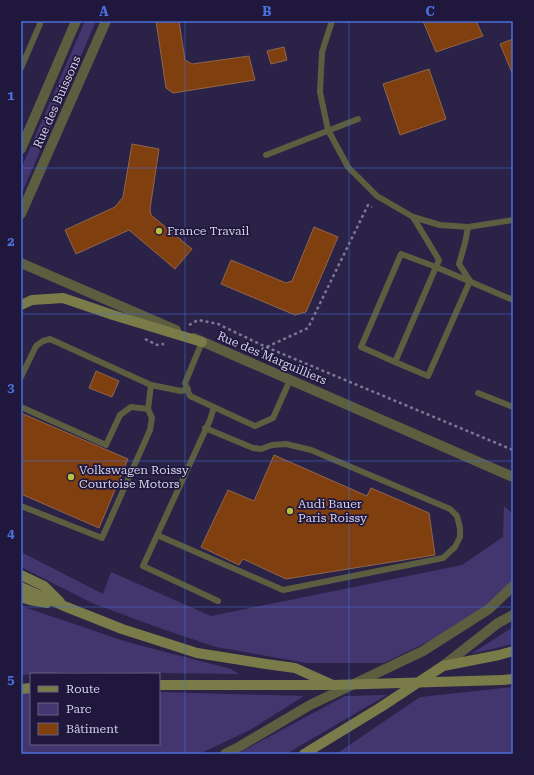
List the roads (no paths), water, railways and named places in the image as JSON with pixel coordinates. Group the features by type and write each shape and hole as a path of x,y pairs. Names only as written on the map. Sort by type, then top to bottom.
{"main road":[{"path":"21,305 32,300 62,298 202,342"},
{"path":"21,575 44,586 64,606"},
{"path":"21,587 122,629 197,653 295,668 333,685"},
{"path":"21,597 64,606"},
{"path":"304,754 443,666 513,651"},
{"path":"160,685 333,685 508,680"}],"street":[{"name":"Rue des Buissons","path":"21,149 75,21"},
{"name":"Rue des Buissons","path":"21,214 106,21"},
{"name":"Rue des Marguilliers","path":"21,263 513,478"},
{"path":"225,754 310,705 423,651 490,609 513,586"},
{"path":"443,666 498,623 513,615"}],"lane":[{"path":"21,68 40,24 39,21"},
{"path":"332,21 322,52 320,92 328,130 348,166 377,196 413,217 440,225 468,227 513,220"},
{"path":"266,155 358,119"},
{"path":"395,362 439,260 413,217"},
{"path":"468,227 459,264 470,281"},
{"path":"470,281 428,376 361,347 401,254 436,267 470,281 513,300"},
{"path":"21,377 36,346 43,341 50,340 151,385 181,391 188,390"},
{"path":"202,342 185,383 190,396 255,426 273,418 290,380"},
{"path":"21,506 102,538 150,430 152,418 148,409 151,385"},
{"path":"478,393 513,408"},
{"path":"21,407 106,445 120,415 131,407 148,409"},
{"path":"214,407 206,428 143,566 218,601"},
{"path":"157,535 283,590 444,558 455,547 460,537 460,528 457,516 450,509 311,450 286,444 272,445 261,449 253,448 206,428"}],"place":[{"name":"France Travail","path":"159,231"},
{"name":"Volkswagen Roissy Courtoise Motors","path":"71,477"},
{"name":"Audi Bauer Paris Roissy","path":"290,511"}]}
